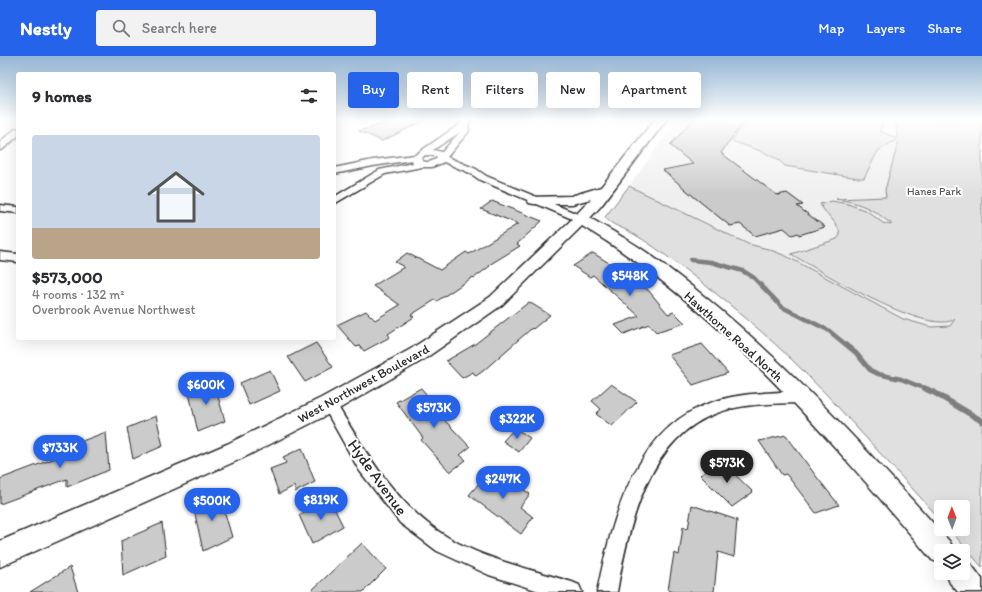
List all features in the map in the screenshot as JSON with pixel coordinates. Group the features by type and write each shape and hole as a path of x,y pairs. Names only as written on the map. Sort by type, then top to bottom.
{"main road":[{"name":"West Northwest Boulevard","path":"0,554 235,451 329,404 416,355 496,301 581,219 606,190 642,144"},
{"path":"534,200 572,200 606,190"},
{"name":"Hawthorne Road North","path":"581,219 635,252 662,272 736,334 801,397 896,498 935,544"},
{"path":"966,580 975,592"}],"street":[{"path":"336,200 382,172 424,160 431,146 434,144"},
{"path":"336,170 349,167 424,160 439,162 454,144"},
{"name":"Hawthorne Road North","path":"424,160 437,153 442,157 473,171 483,178 581,219"},
{"name":"Hawthorne Road North","path":"424,160 466,177 483,178"},
{"path":"349,167 364,169 368,173 366,182"},
{"path":"0,208 16,210"},
{"path":"0,256 16,258"},
{"path":"607,592 614,554 626,512 649,462 665,442 681,426 705,411 735,402 801,397"},
{"name":"Hyde Avenue","path":"329,404 365,465 406,517 443,545 489,566 572,592"}],"shaded area":[{"path":"660,144 898,144 885,190 894,235 959,315 937,347 748,244 629,186"}],"green space":[{"path":"740,144 889,144 878,151 864,178 785,166 774,157"},
{"name":"Hanes Park","path":"898,144 982,144 982,567 970,553 970,544 962,544 955,536 970,536 970,500 934,500 934,512 826,394 761,331 687,271 649,244 612,223 605,217 629,186 748,244 768,249 786,256 903,319 931,327 950,326 955,319 941,322 922,319 898,311 848,286 791,254 837,239 840,235 835,223 820,204 832,201 848,204 867,211 883,223 891,225 891,223 887,220 866,207 852,202 836,199 886,197 885,190"}],"building":[{"path":"727,144 721,153 777,195 787,193 803,205 797,206 825,227 799,235 798,233 792,235 784,228 755,236 740,224 730,226 663,170 693,164 670,145"},
{"path":"492,201 542,221 517,244 520,246 489,265 490,266 474,278 473,277 437,301 435,300 411,315 414,317 388,334 390,337 364,351 360,346 356,347 337,325 366,311 375,320 400,305 373,286 404,267 395,262 407,253 440,270 466,252 469,254 518,224 481,209"},
{"path":"593,253 617,268 616,269 636,285 640,284 649,291 668,314 674,312 685,323 656,332 649,324 624,334 615,325 639,316 593,275 590,277 573,266"},
{"path":"529,302 550,315 533,329 532,328 476,376 473,372 462,378 446,361 475,344"},
{"path":"316,343 333,367 305,382 288,357"},
{"path":"702,344 728,373 693,385 669,355"},
{"path":"270,370 280,391 249,405 240,383"},
{"path":"213,379 225,421 198,432 188,389"},
{"path":"611,384 637,402 612,426 596,414 601,409 592,401"},
{"path":"421,388 437,407 434,409 470,447 460,455 466,460 450,472 421,440 423,438 396,402"},
{"path":"156,416 163,446 133,459 127,428"},
{"path":"515,428 530,438 519,452 503,441"},
{"path":"106,432 109,470 67,487 67,479 0,504 0,479 66,454 66,447"},
{"path":"786,435 839,505 816,513 786,474 782,475 759,441"},
{"path":"302,448 315,482 295,492 294,486 279,494 270,469 286,463 283,457"},
{"path":"721,461 753,492 732,507 700,475"},
{"path":"492,468 530,494 520,507 533,517 521,534 469,495"},
{"path":"219,493 232,537 203,551 193,505"},
{"path":"325,500 330,500 343,526 312,544 299,515"},
{"path":"692,505 737,520 734,557 718,552 714,592 674,592 668,590 674,553 679,555 683,527 688,529"},
{"path":"162,523 166,556 123,575 121,541"},
{"path":"362,543 386,569 363,592 310,592"},
{"path":"70,567 78,592 30,592"}],"waterway":[{"path":"691,260 711,262 743,271 754,278 782,307 828,330 856,353 870,370 878,374 901,379 926,389"},
{"path":"924,388 982,421"}]}
